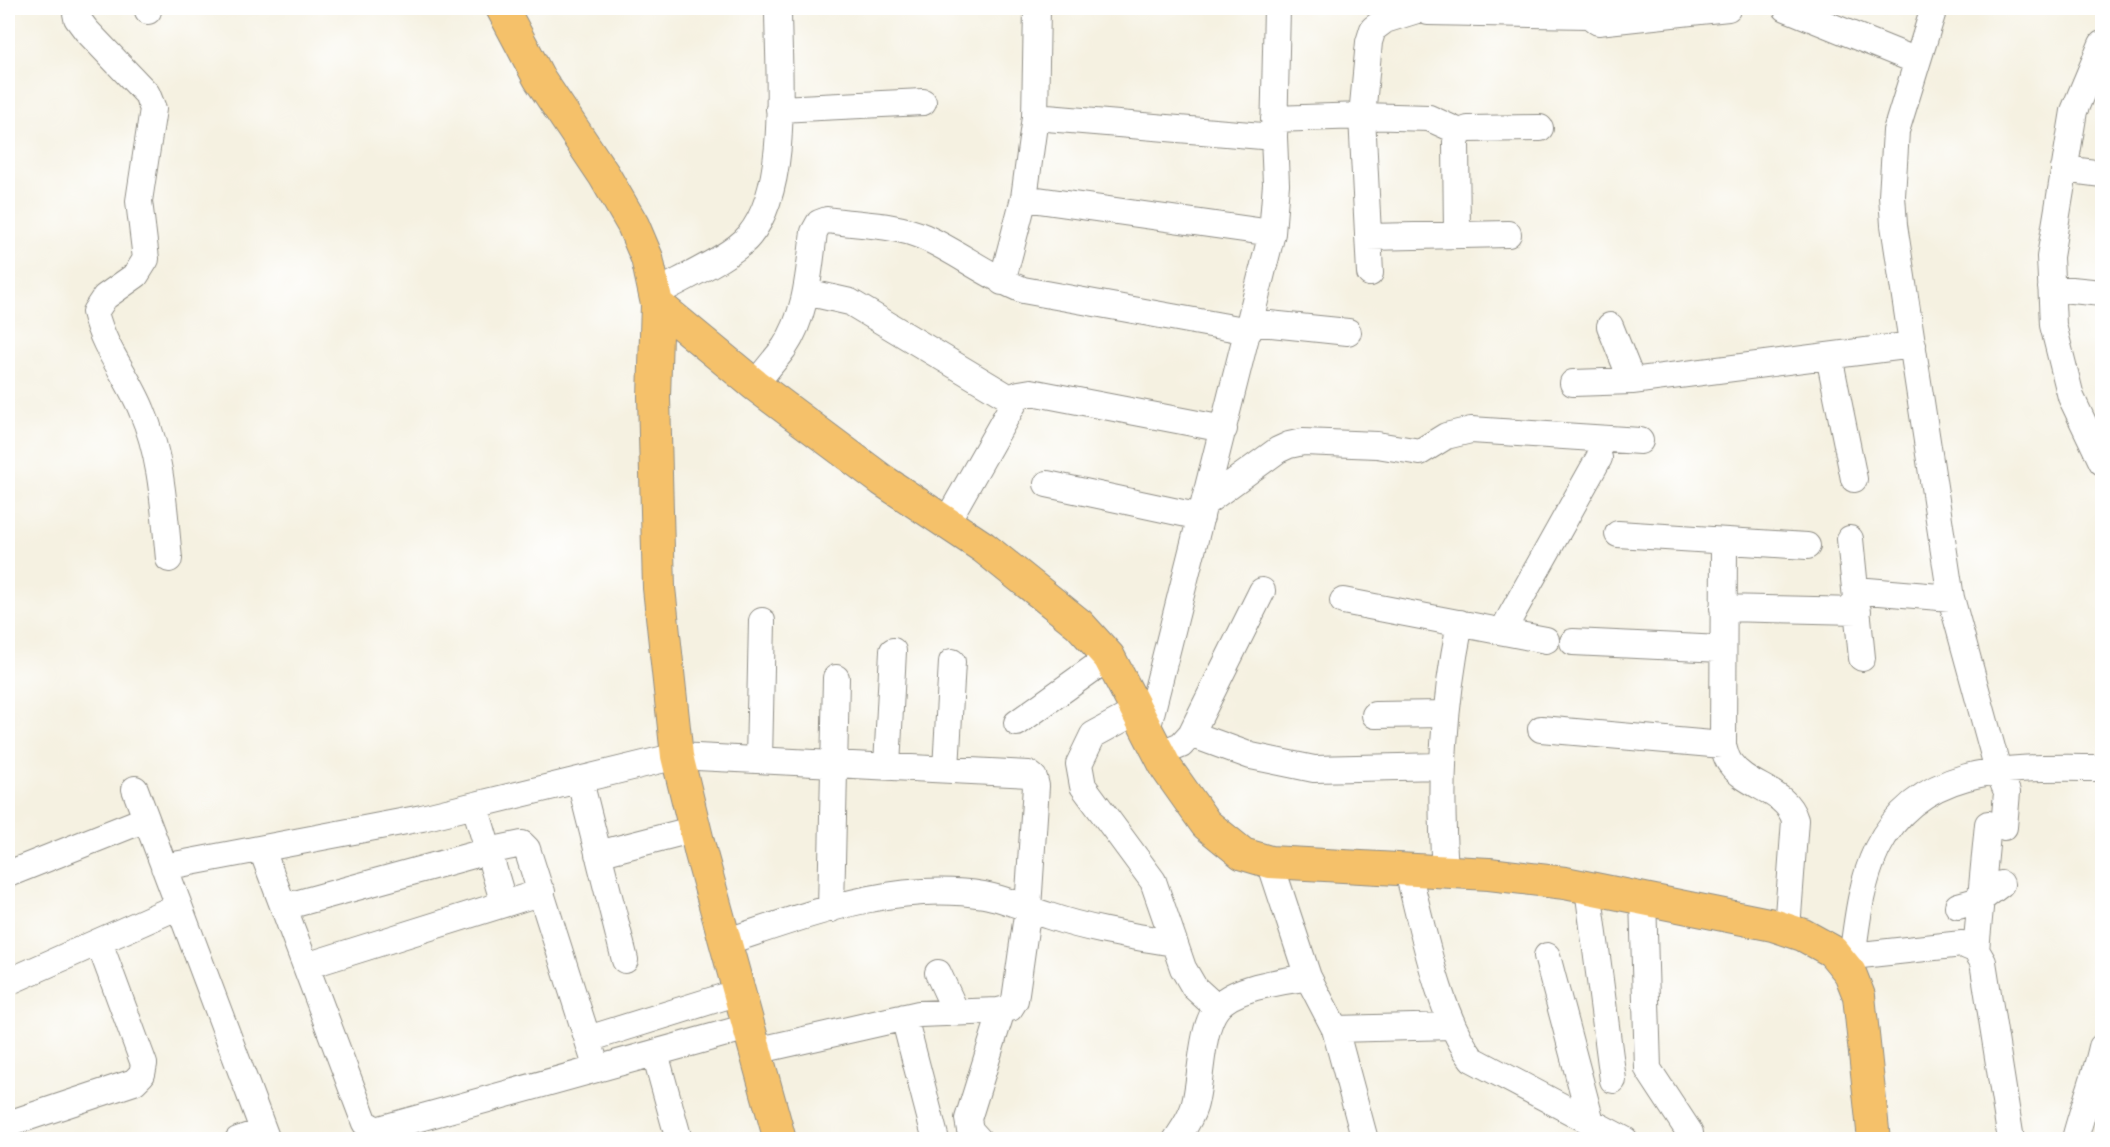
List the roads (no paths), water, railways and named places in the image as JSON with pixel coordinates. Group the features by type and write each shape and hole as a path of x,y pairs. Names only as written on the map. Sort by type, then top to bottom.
{"main road":[{"path":"510,10 539,78 604,175 633,225 647,258 656,299 655,503 659,588 677,756 725,942 780,1140"},
{"path":"656,299 755,385 882,480 982,547 1079,624 1109,657 1148,732 1206,824 1243,854 1270,862 1445,870 1588,888 1787,929 1803,935 1851,964 1859,996 1874,1140"}],"street":[{"path":"75,8 77,18 86,30 147,94 153,109 140,201 146,259 136,275 105,297 95,312 100,335 142,408 151,435 161,487 169,559"},
{"path":"656,299 748,238 763,215 771,195 778,109 778,8"},
{"path":"1002,282 1024,198 1035,117 1037,8"},
{"path":"1148,732 1272,233 1276,184 1274,128 1277,8"},
{"path":"1370,273 1362,116 1368,42 1373,29 1385,20 1417,9 1428,12 1589,11 1598,22 1728,8"},
{"path":"1786,8 1831,16 1917,61"},
{"path":"1934,8 1896,131 1892,196 1951,598 1990,771 2007,792 1969,903 1976,950 1983,962 2011,1140"},
{"path":"2103,44 2074,111 2050,257 2053,325 2071,397 2103,462"},
{"path":"778,109 923,102"},
{"path":"1035,117 1274,128 1362,116 1429,118 1461,132"},
{"path":"1457,235 1456,142 1461,132 1468,129 1540,128"},
{"path":"2064,169 2103,174"},
{"path":"1024,198 1272,233"},
{"path":"755,385 784,347 798,320 806,292 814,232 819,223 827,220 903,230 923,236 1002,282 1023,290 1250,326 1348,332"},
{"path":"1368,237 1508,234"},
{"path":"2051,288 2103,293"},
{"path":"806,292 850,302 1013,400"},
{"path":"1610,326 1632,381"},
{"path":"1573,382 1632,381 1913,345"},
{"path":"1829,356 1854,479"},
{"path":"946,523 1013,400 1019,394 1030,392 1224,429"},
{"path":"1047,484 1203,510 1278,450 1304,442 1377,445 1420,452 1446,436 1471,429 1640,441"},
{"path":"1503,630 1599,458"},
{"path":"1618,534 1808,546"},
{"path":"1850,539 1862,658"},
{"path":"1724,541 1723,745 1729,762 1740,773 1792,809 1795,820 1787,929"},
{"path":"1217,1008 1194,987 1174,943 1153,881 1083,786 1079,764 1093,735 1148,732 1181,745 1191,734 1262,591"},
{"path":"1723,608 1951,598"},
{"path":"1343,601 1546,640"},
{"path":"759,760 762,621"},
{"path":"1445,870 1441,766 1444,714 1460,622"},
{"path":"1573,642 1722,649"},
{"path":"887,766 893,651"},
{"path":"1017,723 1109,657"},
{"path":"946,769 952,662"},
{"path":"831,909 836,678"},
{"path":"1375,715 1444,714"},
{"path":"1541,729 1723,745"},
{"path":"1191,734 1251,756 1314,769 1441,766"},
{"path":"164,867 262,850 475,806 677,756 1029,774 1034,778 1036,786 1028,908 1015,1000 1010,1008 904,1017 655,1053 376,1130 365,1123 262,850"},
{"path":"1976,950 1962,944 1851,964 1863,891 1876,850 1893,822 1904,810 1936,788 1990,771 2103,768"},
{"path":"580,781 625,960"},
{"path":"135,789 265,1135 238,1140"},
{"path":"475,806 504,904"},
{"path":"11,880 146,819"},
{"path":"598,854 695,829"},
{"path":"284,907 488,851 522,844 527,849 542,892 597,1070"},
{"path":"1270,862 1308,977 1335,1029 1365,1140"},
{"path":"1407,868 1452,1026 1459,1042 1472,1059 1625,1140"},
{"path":"1969,903 2001,884"},
{"path":"1588,888 1613,1080"},
{"path":"725,942 831,909 901,893 949,891 998,898 1096,930 1174,943"},
{"path":"306,966 542,892"},
{"path":"1643,898 1648,1070 1690,1133"},
{"path":"8,982 179,906"},
{"path":"8,1124 135,1082 142,1074 144,1064 99,942"},
{"path":"1547,956 1591,1122"},
{"path":"938,973 956,1012"},
{"path":"1176,1140 1195,1106 1207,1034 1217,1008 1236,995 1260,986 1308,977"},
{"path":"588,1039 739,992"},
{"path":"979,1140 970,1131 968,1119 1002,1010"},
{"path":"904,1017 936,1140"},
{"path":"1335,1029 1452,1026"},
{"path":"2070,1140 2076,1139 2084,1106 2093,1089 2103,1047"},
{"path":"655,1053 679,1140"}]}
